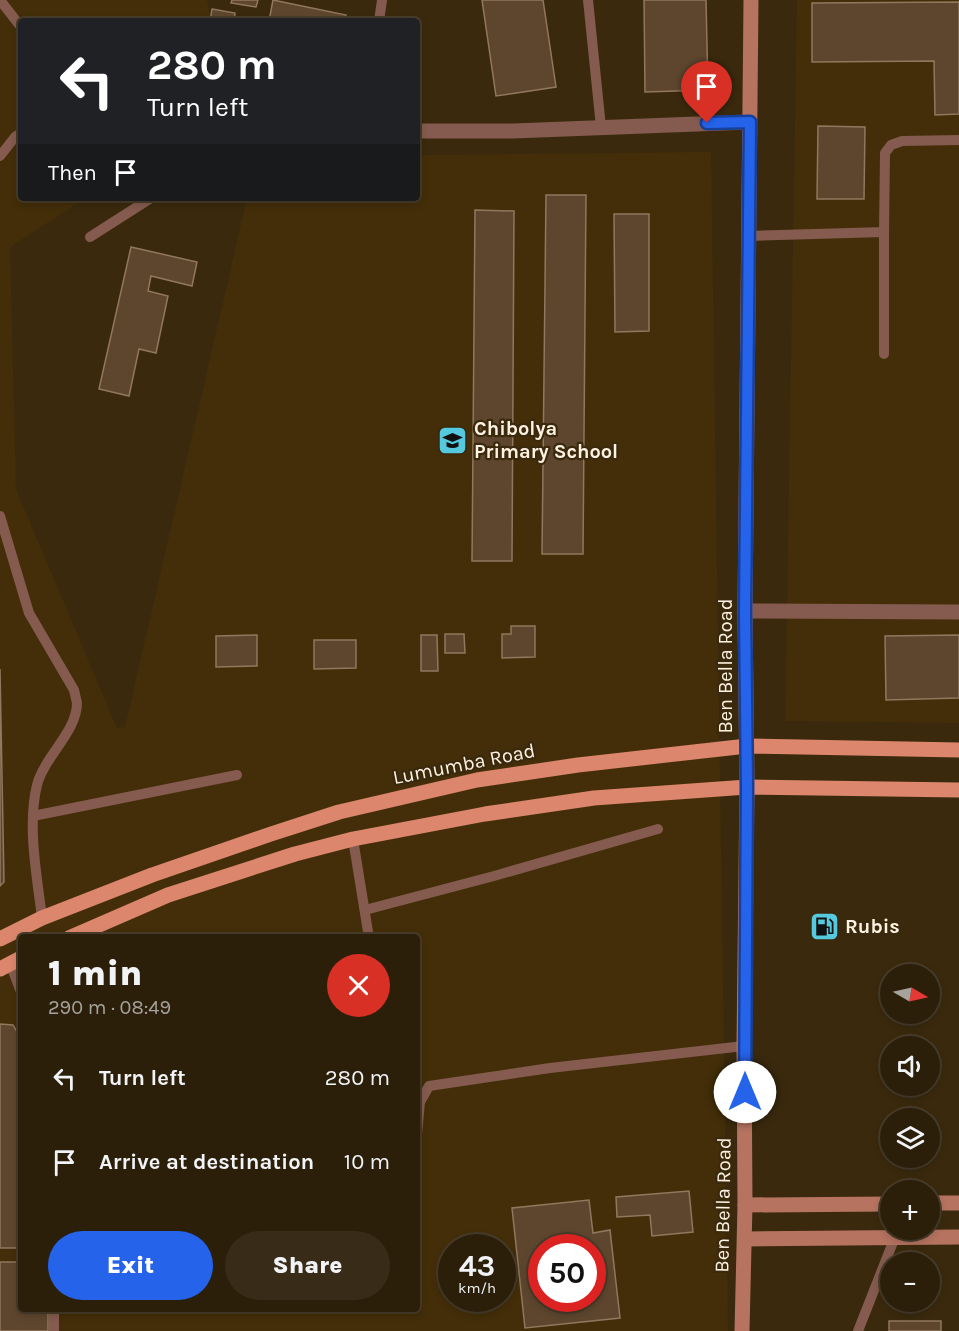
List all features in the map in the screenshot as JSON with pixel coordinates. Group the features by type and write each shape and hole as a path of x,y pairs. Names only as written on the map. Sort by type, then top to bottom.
{"main road":[{"name":"Ben Bella Road","path":"742,1331 745,1205 747,746 745,611 751,0"},
{"name":"Lumumba Road","path":"0,939 42,918 152,875 271,834 339,812 477,780 578,765 747,746 959,750"},
{"path":"78,934 168,895 295,854 353,839 485,814 594,798 747,787 959,790"},
{"path":"940,1203 959,1203"},
{"path":"745,1205 880,1204"},
{"path":"744,1239 880,1237"},
{"path":"940,1237 959,1237"}],"street":[{"path":"420,131 513,131 750,122"},
{"path":"745,611 959,612"}],"lane":[{"path":"0,0 18,23"},
{"path":"379,18 382,0"},
{"path":"588,0 601,127"},
{"path":"0,156 18,135"},
{"path":"884,354 885,153 891,145 902,141 959,140"},
{"path":"90,237 146,201"},
{"path":"748,236 885,232"},
{"path":"0,516 29,613 74,690 77,702 70,726 43,768 37,785 33,816 34,850 42,918"},
{"path":"33,816 237,775"},
{"path":"365,910 658,829"},
{"path":"353,839 368,934"},
{"path":"10,963 18,984"},
{"path":"420,1102 429,1086 550,1068 744,1046"},
{"path":"858,1331 894,1240"},
{"path":"54,1312 54,1331"}],"shaded area":[{"path":"0,0 207,0 210,18 18,18 18,201 81,201 10,247 16,489 117,728 125,727 246,201 420,201 420,155 711,152 728,1331 0,1331"},
{"path":"797,0 959,0 959,723 785,721"}],"building":[{"path":"232,0 258,0 256,7 231,3"},
{"path":"273,0 346,15 346,18 270,18"},
{"path":"482,0 543,0 556,87 496,96"},
{"path":"644,0 706,0 708,90 645,92"},
{"path":"959,2 959,114 935,115 934,61 812,62 812,3"},
{"path":"212,9 235,13 234,18 210,18"},
{"path":"818,126 865,127 864,199 817,199"},
{"path":"546,195 586,195 583,554 542,554"},
{"path":"475,210 514,211 512,561 472,561"},
{"path":"614,214 649,214 649,331 615,332"},
{"path":"131,247 197,262 192,286 151,276 148,291 168,296 156,353 139,349 129,396 99,389"},
{"path":"511,626 535,626 535,657 502,658 502,634 511,634"},
{"path":"445,634 464,634 465,653 445,653"},
{"path":"257,635 257,666 216,667 216,636"},
{"path":"421,635 437,635 438,671 421,671"},
{"path":"959,635 959,698 886,700 885,636"},
{"path":"314,640 356,640 356,668 314,669"},
{"path":"0,669 4,882 0,886"},
{"path":"0,1024 13,1025 18,1034 18,1248 0,1248"},
{"path":"689,1191 693,1232 652,1236 650,1215 617,1217 616,1197"},
{"path":"589,1200 593,1233 610,1230 620,1318 525,1328 512,1208"},
{"path":"0,1262 18,1262 18,1312 48,1312 48,1331 0,1331"},
{"path":"889,1321 941,1321 941,1331 889,1331"}],"place":[{"name":"Chibolya Primary School","path":"453,440"},
{"name":"Rubis","path":"824,926"}],"route":[{"path":"707,123 750,122 745,611 747,787 745,1092"}]}
